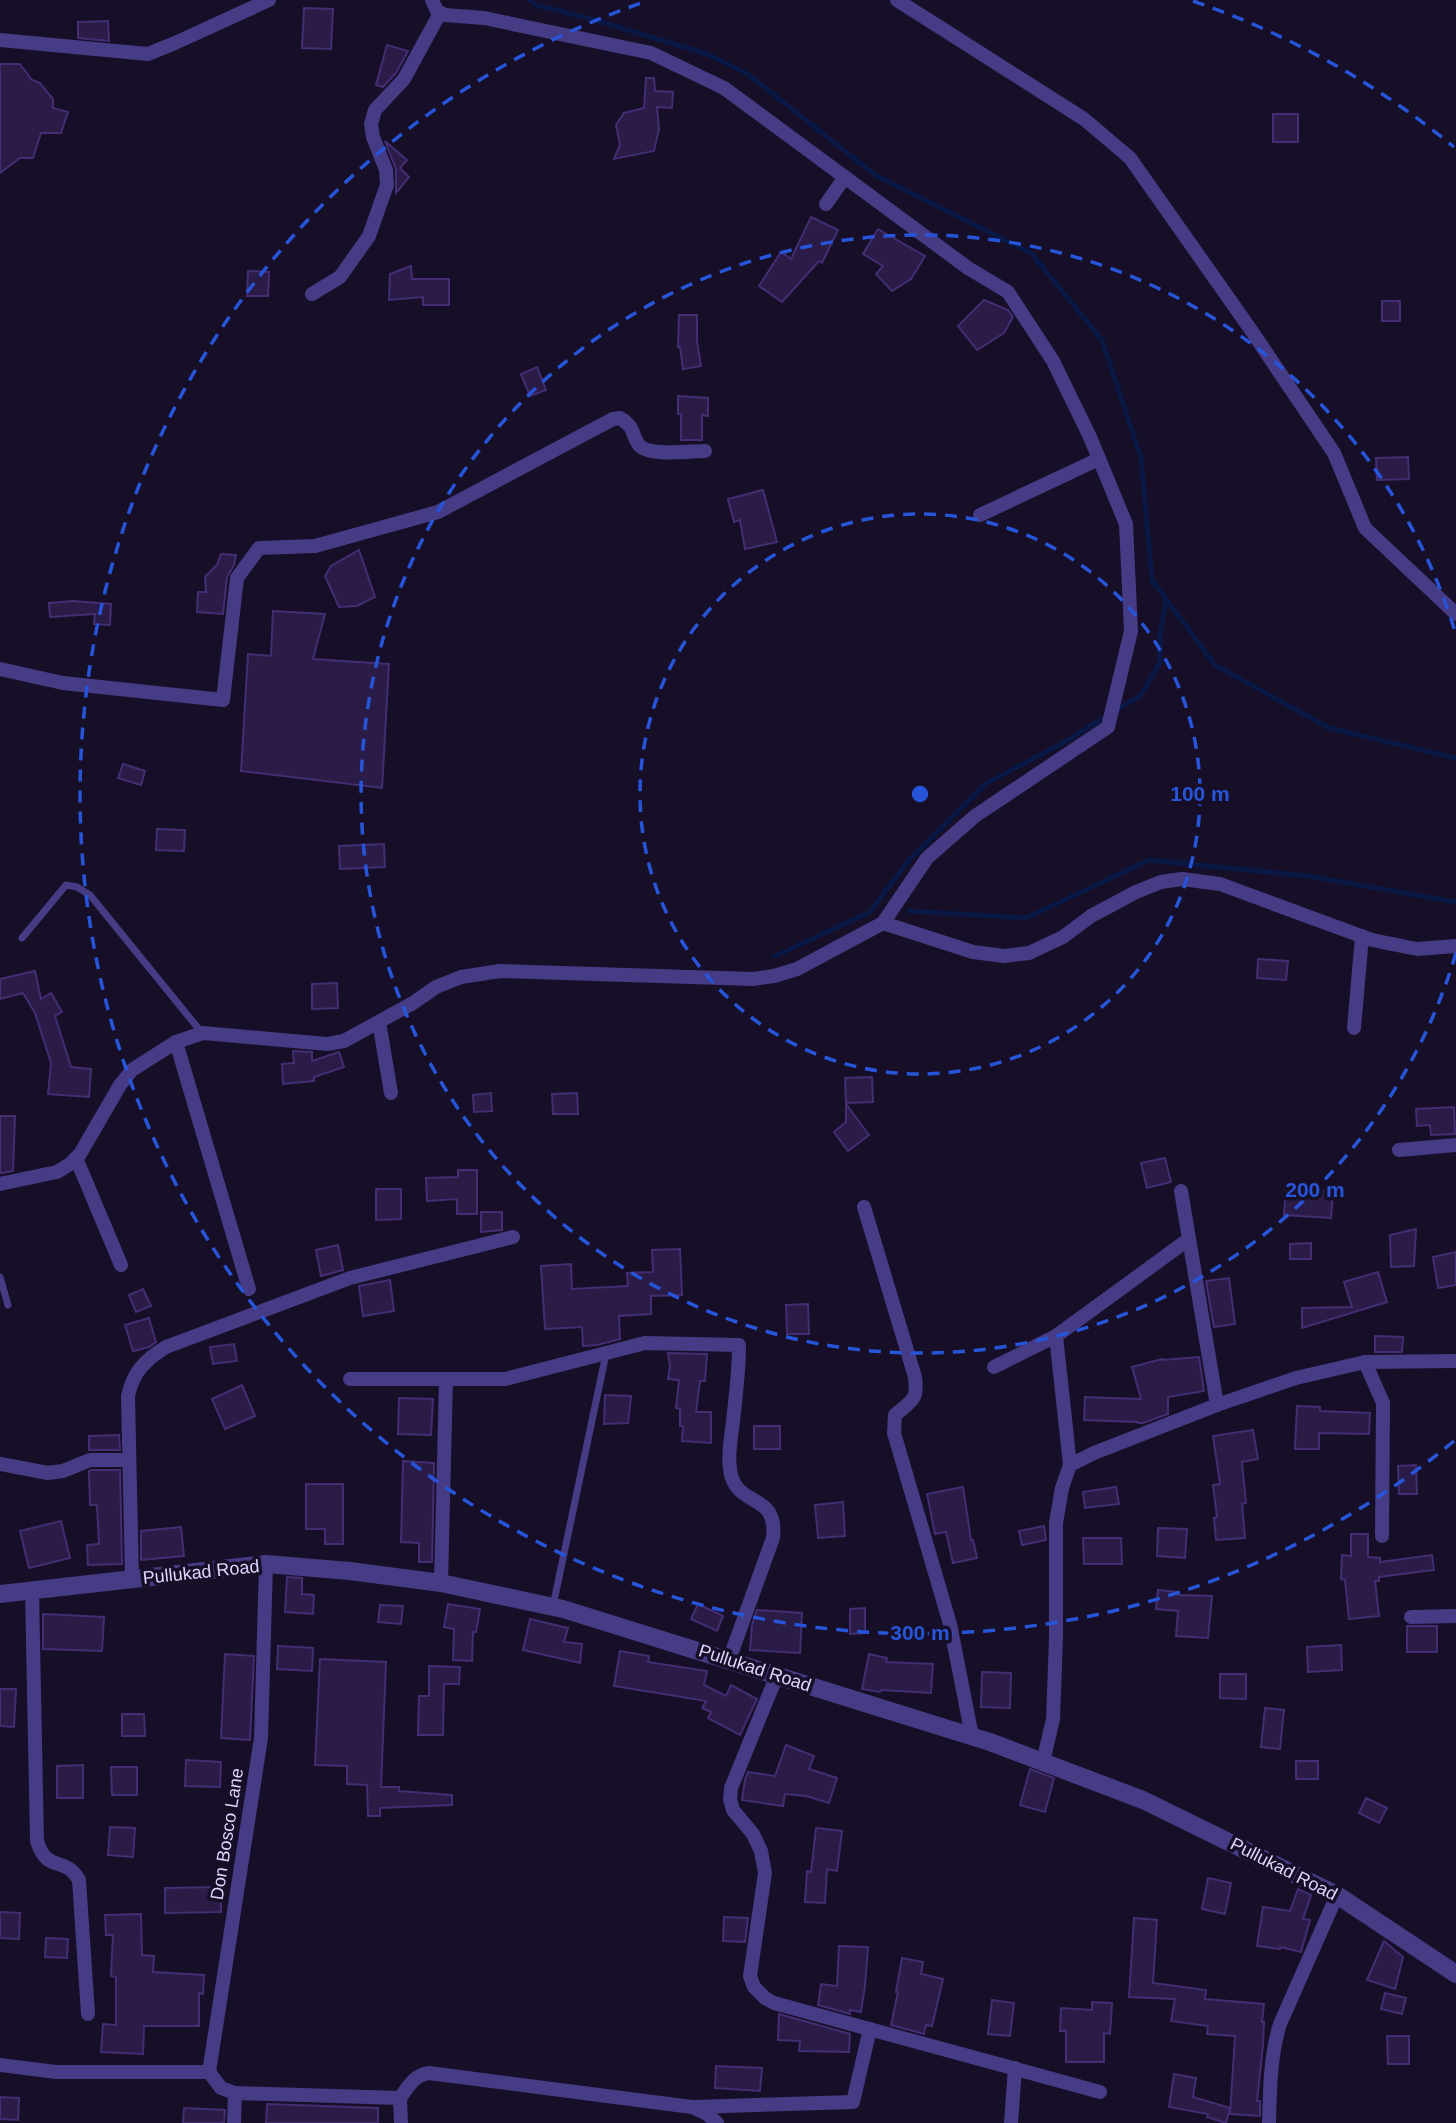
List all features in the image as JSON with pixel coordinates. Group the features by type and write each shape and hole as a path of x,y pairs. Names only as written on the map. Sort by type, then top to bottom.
{"street":[{"path":"0,40 148,54 269,0"},
{"path":"0,1184 57,1172 76,1158 132,1070 176,1042 203,1033 327,1044 344,1041 413,1003 436,987 461,977 500,971 753,979 797,969 883,923 927,858 946,841 1016,787 1108,727 1131,631 1126,524 1053,361 1008,292 968,268 724,88 650,53 484,18 454,17 440,13 432,0"},
{"path":"897,0 1084,119 1130,158 1334,453 1365,528 1456,614"},
{"path":"312,294 340,277 369,236 387,185 386,170 371,124 375,110 404,79 440,13"},
{"path":"826,204 845,177"},
{"path":"0,669 63,683 223,700 237,578 258,548 314,546 438,512 613,419 620,418 630,424 640,446 649,452 705,451"},
{"path":"980,515 1099,459"},
{"path":"883,923 973,951 1004,956 1029,953 1063,937 1091,916 1136,892 1161,882 1182,879 1220,884 1362,936 1417,949 1456,946"},
{"path":"1354,1028 1362,936"},
{"path":"379,1022 391,1093"},
{"path":"176,1042 249,1289"},
{"path":"1399,1150 1456,1146"},
{"path":"76,1158 121,1265"},
{"path":"1181,1191 1217,1405"},
{"path":"864,1208 915,1377 917,1392 914,1400 895,1415 894,1433 950,1623 972,1736"},
{"path":"132,1579 128,1396 131,1380 147,1361 166,1347 350,1278 513,1237"},
{"path":"994,1367 1056,1336 1189,1239"},
{"path":"1043,1762 1053,1719 1056,1523 1062,1488 1070,1465 1056,1336"},
{"path":"350,1379 505,1379 645,1343 739,1345 729,1453 731,1478 744,1494 764,1506 772,1515 774,1527 773,1538 729,1660"},
{"path":"1070,1465 1217,1405 1296,1378 1365,1362 1456,1361"},
{"path":"1365,1362 1383,1403 1382,1536"},
{"path":"441,1583 446,1379"},
{"path":"0,1464 48,1473 63,1471 90,1460 129,1460"},
{"name":"Pullukad Road","path":"0,1594 265,1564 350,1571 441,1583 553,1607 972,1736 1143,1800 1337,1895 1456,1975"},
{"name":"Don Bosco Lane","path":"209,2072 261,1738 265,1564"},
{"path":"32,1590 37,1841 41,1854 49,1861 74,1871 79,1880 88,2014"},
{"path":"1411,1616 1456,1616"},
{"path":"777,1675 731,1788 733,1810 753,1834 761,1851 765,1873 750,1976 754,1987 775,2003 1100,2091"},
{"path":"1269,2123 1273,2046 1280,2024 1337,1895"},
{"path":"401,2123 400,2098 413,2080 421,2074 429,2073 692,2106 853,2102 870,2029"},
{"path":"0,2065 56,2072 209,2072 221,2088 235,2093 400,2098"},
{"path":"1011,2123 1015,2068"},
{"path":"234,2123 235,2093"},
{"path":"692,2106 717,2123"}],"lane":[{"path":"22,938 66,885 77,887 90,895 203,1033"},
{"path":"0,1277 8,1305"},
{"path":"553,1607 606,1353"}],"building":[{"path":"304,8 333,9 331,49 302,48"},
{"path":"108,21 109,41 78,38 78,22"},
{"path":"387,45 408,51 396,73 383,87 376,85"},
{"path":"0,64 20,64 32,80 40,83 53,99 53,108 68,112 61,133 41,133 33,158 20,158 0,173"},
{"path":"646,78 654,78 655,91 673,92 672,108 657,107 659,129 654,151 614,159 620,145 616,125 624,113 644,108"},
{"path":"1273,114 1298,114 1298,142 1273,142"},
{"path":"385,141 407,160 400,168 409,177 396,193 396,169"},
{"path":"811,217 838,230 822,263 819,261 782,302 759,286 781,252 791,259"},
{"path":"878,229 925,256 911,279 892,291 876,274 883,266 863,254"},
{"path":"411,266 412,279 449,279 449,305 423,305 423,297 389,300 390,274"},
{"path":"248,271 269,272 268,296 247,296"},
{"path":"984,300 1008,310 1013,317 1004,333 977,350 958,326"},
{"path":"1382,301 1400,301 1400,321 1382,321"},
{"path":"679,315 697,315 701,366 683,369 678,347"},
{"path":"537,367 546,390 530,396 521,374"},
{"path":"678,396 708,398 708,416 702,415 702,440 681,440"},
{"path":"1408,457 1409,479 1377,480 1376,458"},
{"path":"763,490 777,542 745,549 740,520 734,522 728,499"},
{"path":"359,550 375,597 357,606 339,607 325,576 331,566"},
{"path":"221,554 236,555 227,577 223,614 197,612 198,592 206,592 205,577 217,565"},
{"path":"73,601 111,604 110,625 94,624 95,614 50,617 49,603"},
{"path":"273,611 325,614 313,659 389,664 382,788 241,771 248,654 271,656"},
{"path":"123,764 145,771 141,785 118,778"},
{"path":"157,829 185,830 184,851 156,850"},
{"path":"384,844 385,867 340,869 339,846"},
{"path":"1258,959 1288,961 1286,980 1257,978"},
{"path":"35,971 41,999 51,993 62,1012 55,1016 71,1067 91,1069 89,1097 48,1094 51,1063 35,1013 23,993 0,999 0,979"},
{"path":"337,983 338,1008 312,1009 312,984"},
{"path":"293,1051 312,1052 312,1061 339,1052 344,1067 314,1077 314,1081 283,1084 282,1064 294,1063"},
{"path":"872,1077 873,1102 846,1103 845,1078"},
{"path":"491,1093 492,1111 474,1112 473,1095"},
{"path":"577,1093 578,1114 553,1114 552,1094"},
{"path":"846,1104 869,1135 848,1151 834,1132 846,1122"},
{"path":"1454,1107 1455,1134 1431,1135 1430,1125 1417,1126 1416,1109"},
{"path":"0,1116 15,1116 13,1171 3,1173 0,1173"},
{"path":"1165,1158 1171,1182 1147,1188 1141,1163"},
{"path":"458,1170 477,1170 477,1214 457,1214 457,1199 427,1201 426,1178 458,1177"},
{"path":"1286,1187 1333,1191 1331,1218 1284,1215"},
{"path":"376,1189 401,1189 401,1219 376,1220"},
{"path":"481,1212 502,1212 502,1230 481,1232"},
{"path":"1416,1229 1414,1266 1391,1267 1390,1235"},
{"path":"1311,1243 1311,1259 1290,1259 1290,1244"},
{"path":"338,1245 343,1270 321,1276 316,1250"},
{"path":"680,1249 682,1295 651,1296 651,1314 619,1316 620,1339 583,1346 582,1327 545,1329 541,1266 571,1264 572,1289 628,1286 627,1273 653,1272 652,1250"},
{"path":"1456,1252 1456,1285 1438,1288 1433,1257"},
{"path":"1378,1272 1387,1302 1302,1328 1302,1308 1352,1307 1344,1282"},
{"path":"1229,1278 1235,1324 1214,1327 1206,1281"},
{"path":"390,1280 394,1311 363,1316 359,1286"},
{"path":"143,1289 151,1306 136,1312 129,1295"},
{"path":"808,1304 809,1334 787,1334 786,1305"},
{"path":"149,1318 156,1342 149,1347 133,1351 125,1325"},
{"path":"1375,1336 1403,1337 1402,1352 1375,1352"},
{"path":"234,1344 237,1361 213,1364 210,1347"},
{"path":"668,1353 707,1354 705,1381 700,1381 696,1412 711,1412 711,1443 682,1441 680,1409 676,1408 679,1380 668,1379"},
{"path":"1199,1357 1204,1391 1168,1397 1168,1414 1143,1423 1084,1420 1085,1397 1141,1399 1132,1367 1162,1359"},
{"path":"242,1385 255,1416 225,1429 212,1399"},
{"path":"605,1395 631,1396 628,1423 604,1424"},
{"path":"399,1398 433,1399 431,1435 398,1434"},
{"path":"1297,1406 1320,1407 1320,1411 1370,1413 1369,1434 1319,1433 1319,1449 1295,1449"},
{"path":"754,1426 780,1426 780,1449 754,1449"},
{"path":"1253,1430 1258,1459 1242,1462 1246,1503 1242,1504 1245,1538 1216,1540 1214,1518 1217,1517 1213,1485 1220,1484 1213,1436"},
{"path":"119,1435 120,1450 89,1450 89,1436"},
{"path":"403,1461 434,1463 432,1562 419,1562 419,1543 401,1542"},
{"path":"1416,1465 1417,1494 1399,1494 1398,1466"},
{"path":"120,1470 122,1564 88,1565 87,1545 99,1544 97,1505 90,1505 89,1471"},
{"path":"306,1484 343,1484 343,1544 325,1544 325,1529 306,1529"},
{"path":"963,1487 971,1540 977,1558 953,1563 946,1532 935,1534 927,1494"},
{"path":"1116,1487 1119,1504 1085,1508 1083,1492"},
{"path":"843,1502 845,1536 818,1538 815,1505"},
{"path":"61,1521 70,1558 29,1568 20,1531"},
{"path":"1044,1526 1046,1540 1022,1545 1019,1531"},
{"path":"181,1527 184,1556 141,1560 141,1531"},
{"path":"1158,1528 1187,1529 1185,1558 1157,1556"},
{"path":"1351,1534 1368,1534 1368,1557 1380,1558 1380,1562 1432,1555 1434,1570 1379,1577 1379,1581 1375,1581 1379,1616 1349,1619 1345,1580 1341,1579 1342,1555 1351,1556"},
{"path":"1083,1538 1121,1538 1122,1564 1084,1564"},
{"path":"287,1577 302,1578 302,1594 314,1595 313,1614 285,1612"},
{"path":"1158,1590 1178,1592 1178,1595 1212,1596 1208,1638 1176,1636 1178,1611 1156,1609"},
{"path":"448,1604 480,1609 476,1632 473,1632 472,1661 453,1660 454,1629 444,1627"},
{"path":"698,1604 723,1616 717,1631 691,1619"},
{"path":"380,1605 403,1606 401,1624 378,1622"},
{"path":"865,1608 865,1633 850,1634 850,1609"},
{"path":"757,1610 802,1613 800,1653 750,1650 752,1625"},
{"path":"43,1614 104,1617 102,1651 43,1649"},
{"path":"530,1619 568,1628 564,1642 582,1644 580,1663 523,1650"},
{"path":"1407,1626 1437,1626 1437,1652 1407,1652"},
{"path":"1341,1645 1342,1670 1308,1672 1307,1647"},
{"path":"278,1646 313,1648 312,1671 277,1669"},
{"path":"620,1651 649,1656 648,1662 707,1671 704,1685 726,1696 731,1685 757,1699 740,1735 708,1718 711,1712 702,1708 706,1701 614,1686"},
{"path":"225,1654 254,1656 250,1740 221,1738"},
{"path":"869,1654 887,1658 886,1662 933,1664 931,1693 862,1689"},
{"path":"320,1659 386,1662 381,1787 452,1795 452,1805 380,1808 380,1816 368,1816 367,1785 347,1784 347,1766 315,1765"},
{"path":"429,1666 460,1667 459,1684 444,1684 443,1735 418,1735 419,1696 429,1696"},
{"path":"982,1672 1011,1673 1010,1708 981,1707"},
{"path":"1220,1674 1246,1674 1246,1699 1220,1698"},
{"path":"0,1689 16,1689 14,1727 0,1726"},
{"path":"1265,1708 1284,1710 1280,1749 1261,1747"},
{"path":"122,1714 144,1714 145,1736 122,1736"},
{"path":"786,1745 814,1756 809,1769 837,1778 829,1803 806,1796 785,1794 783,1806 742,1800 748,1772 775,1776"},
{"path":"186,1760 221,1762 220,1787 185,1786"},
{"path":"1296,1761 1318,1761 1318,1779 1296,1779"},
{"path":"83,1765 83,1798 57,1798 57,1766"},
{"path":"111,1767 137,1767 137,1795 112,1795"},
{"path":"1030,1769 1054,1778 1045,1812 1020,1805"},
{"path":"1366,1798 1387,1808 1379,1823 1359,1813"},
{"path":"110,1827 135,1828 133,1857 108,1855"},
{"path":"816,1828 842,1831 837,1871 827,1869 825,1903 805,1902 807,1871 811,1872"},
{"path":"1208,1878 1231,1883 1225,1914 1202,1909"},
{"path":"221,1887 221,1912 165,1913 165,1888"},
{"path":"1298,1889 1311,1895 1303,1919 1310,1920 1301,1952 1280,1947 1257,1946 1263,1907 1290,1911"},
{"path":"0,1912 20,1913 19,1939 0,1938"},
{"path":"141,1914 142,1955 154,1956 153,1972 204,1975 203,1994 199,1993 199,2026 144,2026 143,2054 101,2052 103,2024 116,2025 116,1977 111,1976 113,1935 106,1935 105,1915"},
{"path":"724,1917 748,1918 745,1942 723,1941"},
{"path":"1134,1918 1157,1920 1153,1983 1206,1990 1205,1999 1264,2004 1257,2101 1260,2101 1260,2116 1230,2114 1235,2036 1207,2034 1208,2026 1171,2021 1175,1999 1129,1997"},
{"path":"46,1938 68,1939 67,1958 45,1957"},
{"path":"1384,1941 1403,1957 1395,1989 1367,1980"},
{"path":"839,1946 868,1947 861,2012 850,2010 850,2014 818,2005 821,1984 837,1986"},
{"path":"902,1958 923,1962 921,1974 943,1979 932,2026 926,2025 924,2034 891,2025"},
{"path":"1385,1993 1406,1998 1402,2014 1381,2009"},
{"path":"992,2000 1014,2003 1010,2036 988,2034"},
{"path":"1092,2002 1112,2003 1110,2034 1104,2033 1104,2062 1066,2062 1066,2031 1060,2031 1061,2008 1092,2010"},
{"path":"779,2014 850,2034 849,2052 799,2051 800,2041 778,2040"},
{"path":"1387,2036 1409,2036 1409,2064 1388,2064"},
{"path":"716,2066 762,2068 760,2091 715,2088"},
{"path":"1174,2074 1196,2078 1193,2097 1230,2108 1226,2123 1207,2117 1208,2114 1169,2107"},
{"path":"0,2097 19,2098 18,2120 0,2119"},
{"path":"267,2104 378,2108 378,2123 266,2123"},
{"path":"184,2108 225,2110 224,2123 183,2123"}],"waterway":[{"path":"529,0 536,5 707,54 748,74 875,175 1031,253 1102,340 1141,458 1152,580 1215,665 1329,728 1456,758"},
{"path":"1115,711 1140,696 1160,663 1160,635 1166,598"},
{"path":"775,956 870,912 908,861 985,784 1107,716"},
{"path":"909,911 1026,918 1149,860 1308,876 1456,902"}]}
